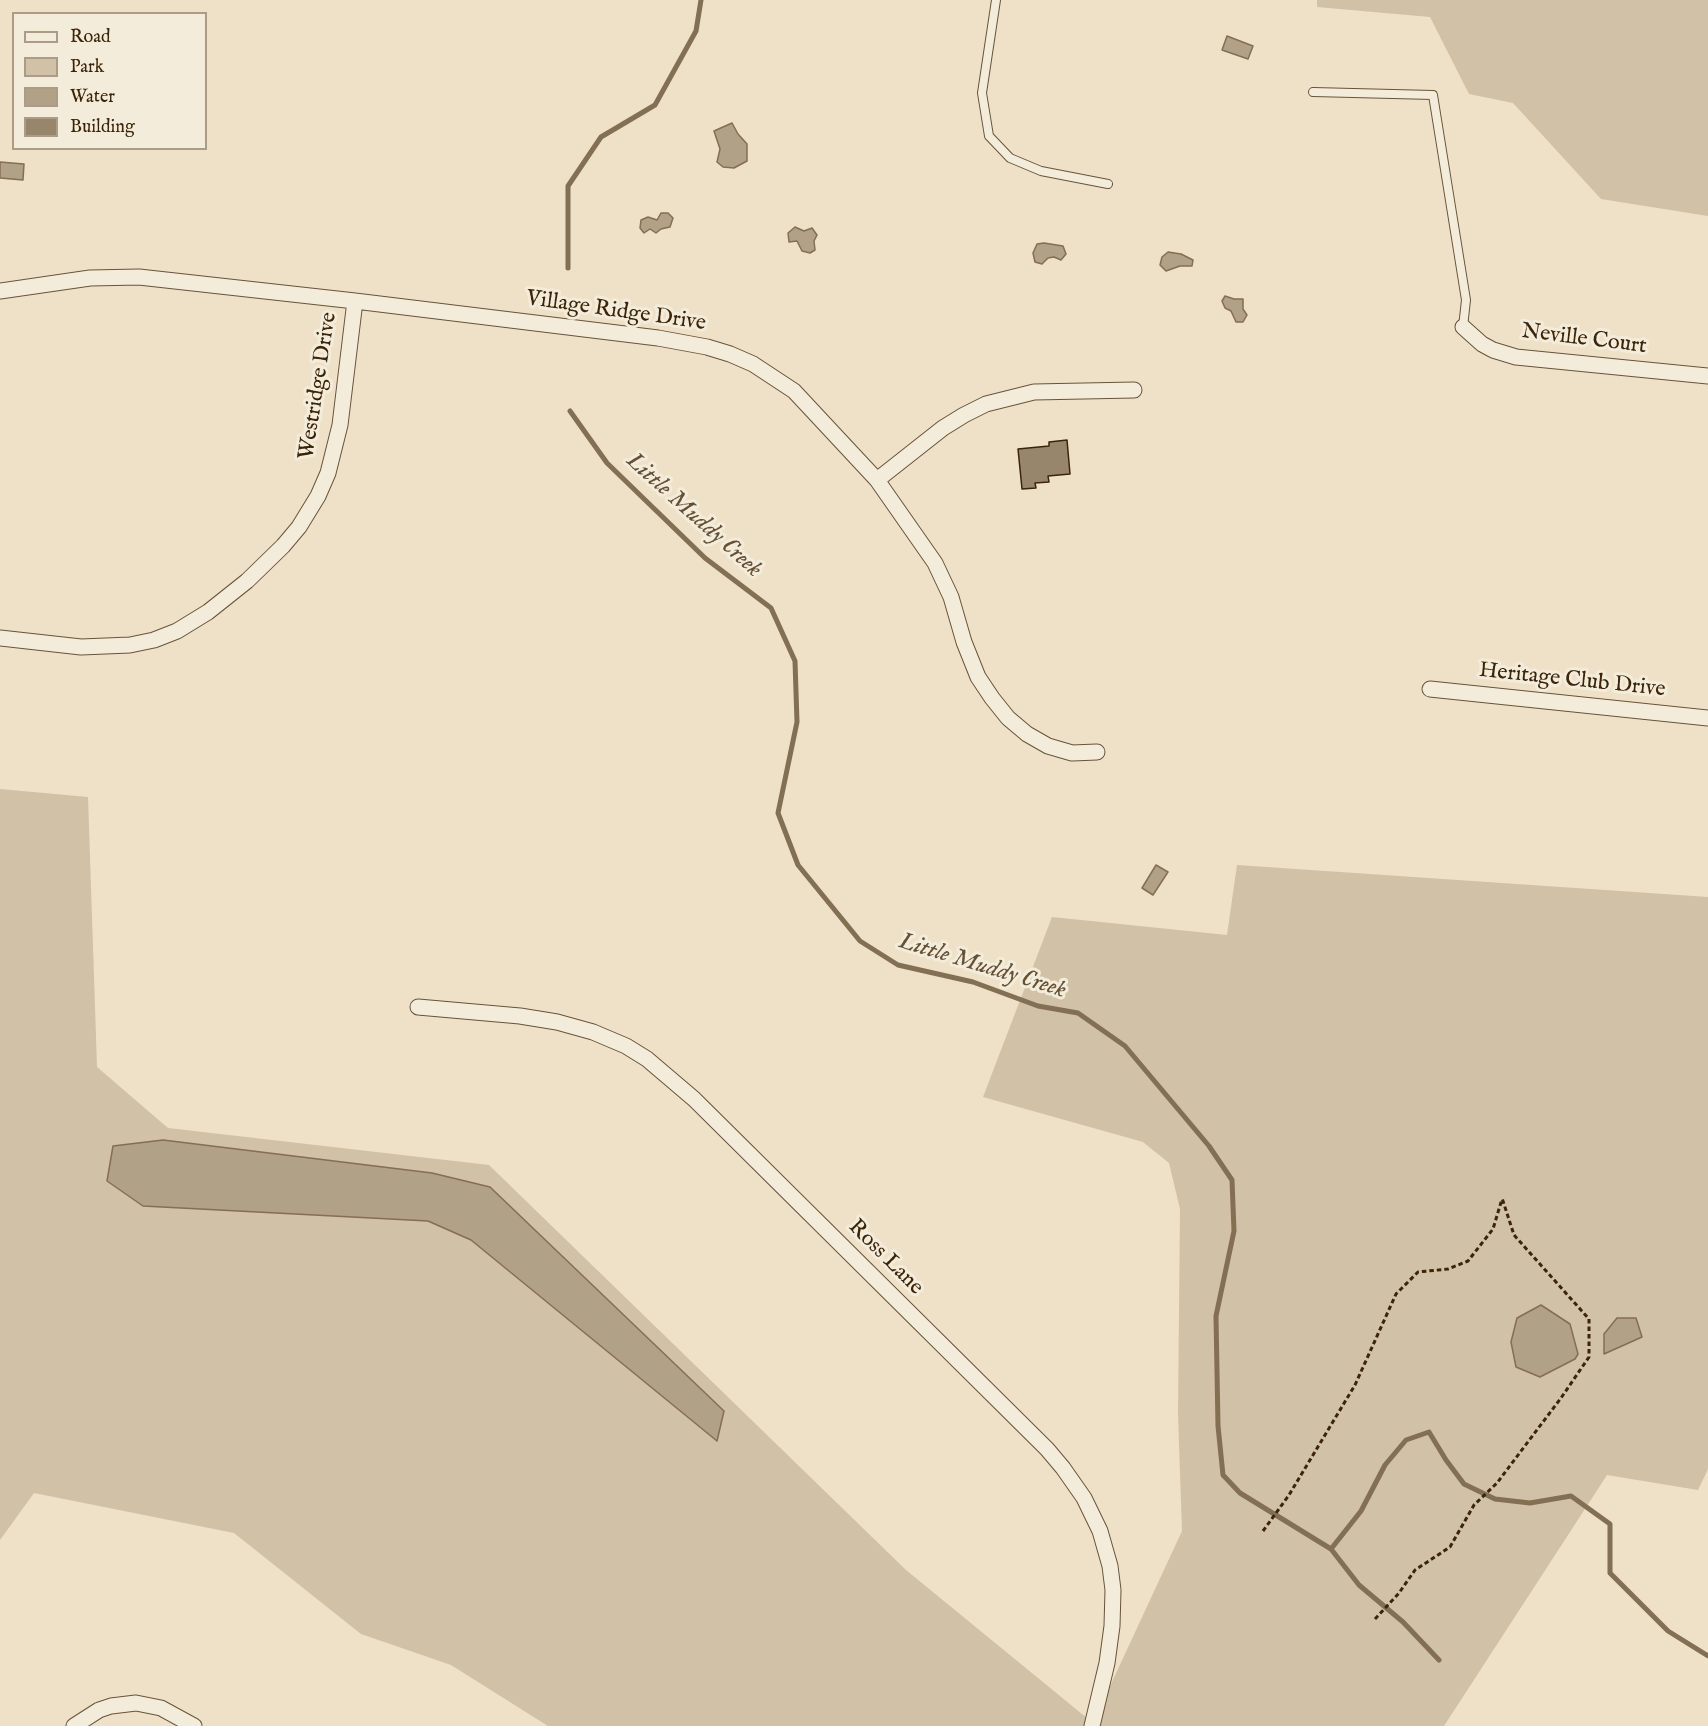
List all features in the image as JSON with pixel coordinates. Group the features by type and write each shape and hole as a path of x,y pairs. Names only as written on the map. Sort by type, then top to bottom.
{"street":[{"name":"Village Ridge Drive","path":"0,291 90,278 139,278 355,301 658,338 730,354 753,364 794,391 877,480 935,563 951,597 964,642 978,677 1008,718 1027,734 1048,746 1072,753 1097,752"},
{"name":"Westridge Drive","path":"0,638 81,647 130,645 154,640 177,631 208,612 247,581 299,527 318,496 328,473 340,425 355,301"},
{"name":"Neville Court","path":"1463,327 1492,350 1516,357 1708,376"},
{"path":"877,480 943,428 986,404 1034,392 1134,390"},
{"name":"Heritage Club Drive","path":"1430,689 1708,718"},
{"name":"Ross Lane","path":"418,1007 520,1016 557,1022 592,1032 647,1059 694,1099 1047,1449 1084,1498 1100,1531 1110,1566 1113,1590 1112,1626 1107,1663 1092,1726"},
{"path":"74,1726 99,1710 136,1703 161,1708 194,1726"}],"lane":[{"path":"996,0 982,93 989,136 1010,158 1041,171 1108,184"},
{"path":"1313,92 1433,95 1466,300 1463,327"}],"path":[{"path":"1263,1531 1288,1495 1355,1385 1396,1294 1418,1272 1448,1269 1468,1261 1493,1229 1502,1198 1514,1235 1589,1319 1589,1357 1497,1483 1473,1505 1450,1547 1415,1570 1375,1619"}],"green space":[{"path":"1317,0 1708,0 1708,216 1601,199 1513,103 1469,94 1430,17 1317,7"},
{"path":"0,789 88,797 97,1067 168,1128 489,1165 906,1570 1093,1723 1182,1531 1178,1414 1180,1209 1169,1163 1143,1142 983,1097 1052,917 1227,935 1237,865 1708,897 1708,1469 1698,1490 1607,1475 1444,1726 548,1726 451,1665 361,1634 234,1533 34,1493 0,1540"}],"water":[{"path":"1227,36 1253,46 1248,59 1222,50"},
{"path":"732,123 747,144 747,161 734,168 723,167 717,162 720,149 714,131"},
{"path":"0,162 24,164 23,180 0,178"},
{"path":"661,213 668,213 673,218 670,227 656,233 650,229 644,233 640,228 641,220 648,217 657,220"},
{"path":"795,227 804,231 812,228 817,235 814,241 815,250 810,253 802,251 797,241 789,242 788,233"},
{"path":"1037,244 1063,246 1066,254 1061,260 1054,257 1048,258 1042,264 1035,262 1033,253"},
{"path":"1168,252 1181,254 1193,260 1192,266 1180,266 1166,271 1160,265 1162,257"},
{"path":"1225,296 1243,299 1243,309 1247,315 1243,322 1236,322 1231,311 1225,308 1222,301"},
{"path":"1156,865 1168,872 1153,895 1142,888"},
{"path":"163,1140 432,1173 490,1187 724,1411 717,1441 471,1240 428,1221 143,1206 107,1181 113,1146"},
{"path":"1541,1305 1570,1324 1578,1354 1575,1359 1540,1377 1516,1367 1511,1342 1517,1318"},
{"path":"1617,1318 1636,1318 1642,1337 1604,1354 1604,1334"}],"building":[{"path":"1067,440 1070,474 1048,476 1049,482 1035,483 1036,488 1022,489 1018,449 1049,446 1049,442"}],"waterway":[{"name":"Little Muddy Creek","path":"568,268 568,186 601,137 655,105 696,31 701,0"},
{"name":"Little Muddy Creek","path":"570,411 607,463 705,558 771,608 795,661 797,722 778,813 798,865 860,941 898,965 973,982 1038,1006 1078,1013 1125,1046 1209,1146 1232,1180 1234,1231 1216,1316 1218,1426 1223,1475 1240,1493 1331,1549 1359,1585 1403,1622 1439,1660"},
{"path":"1331,1549 1361,1511 1385,1465 1406,1440 1429,1432 1464,1484 1495,1499 1530,1503 1571,1496 1610,1524 1610,1573 1668,1631 1708,1656"}]}
